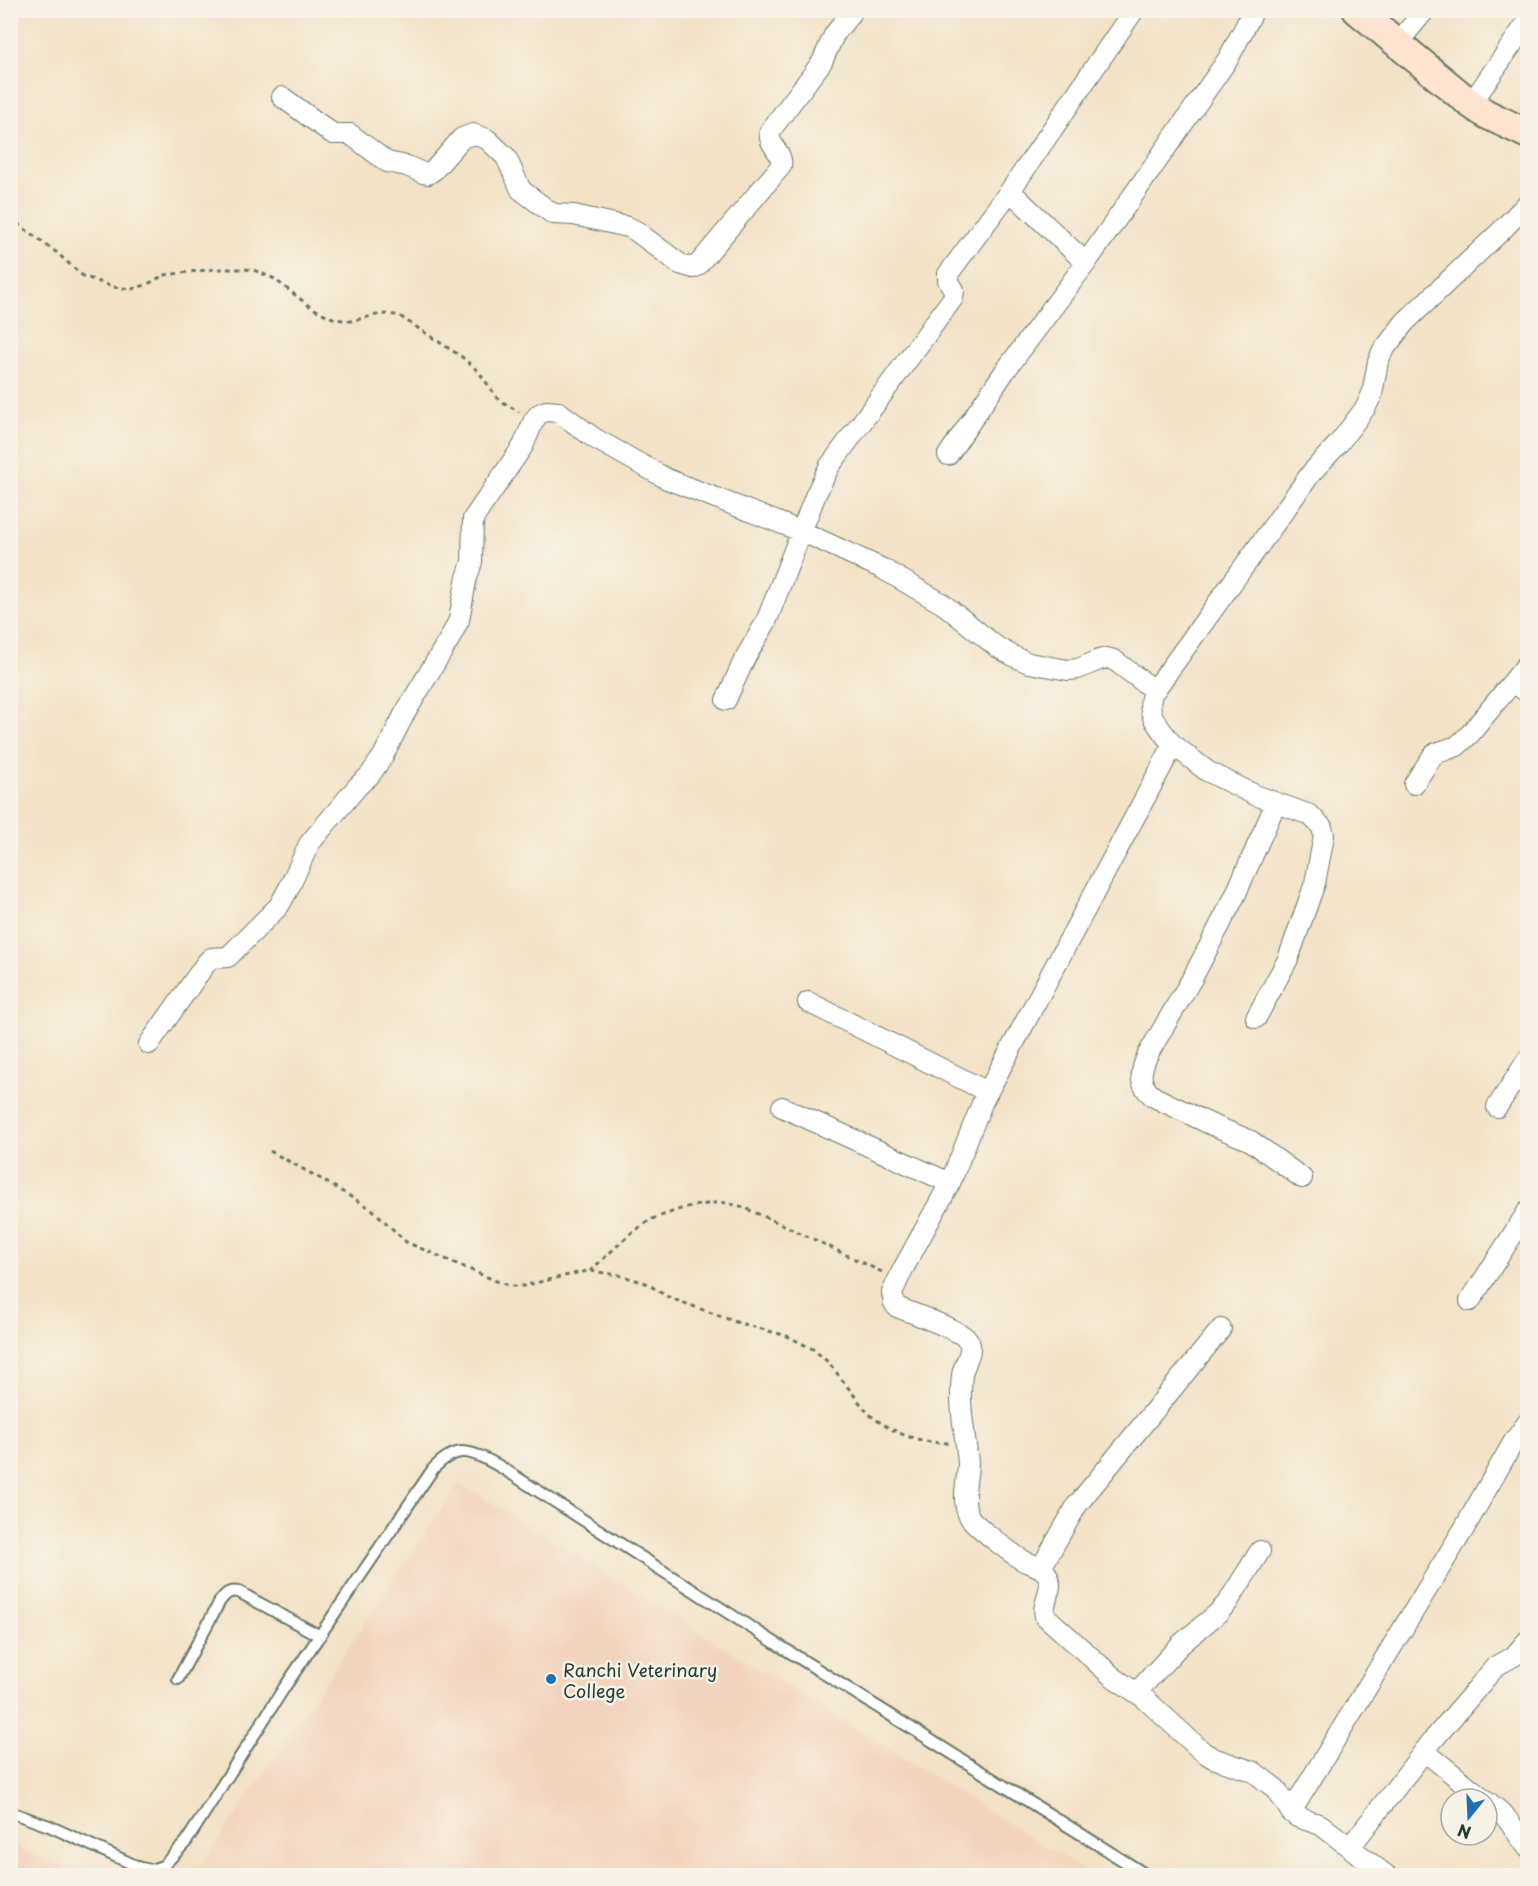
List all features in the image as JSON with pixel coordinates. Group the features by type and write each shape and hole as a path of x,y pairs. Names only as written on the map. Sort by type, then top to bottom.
{"street":[{"path":"282,97 333,134 350,134 387,162 407,166 423,173 431,173 462,138 467,135 480,135 494,144 506,157 521,190 553,214 628,227 680,264 693,268 698,266 781,166 780,155 770,142 770,132 822,62 834,35 853,10"},
{"path":"726,700 749,650 766,622 816,494 829,467 953,298 954,290 948,280 948,274 1010,191 1134,10"},
{"path":"948,455 1005,371 1086,262 1228,59 1254,10"},
{"path":"1357,10 1471,104 1527,134"},
{"path":"1397,44 1425,10"},
{"path":"1471,104 1527,21"},
{"path":"1010,191 1086,262"},
{"path":"1256,1018 1288,959 1315,883 1324,836 1322,827 1310,815 1255,795 1207,771 1171,743 1155,722 1149,702 1154,690 1312,472 1339,443 1366,407 1375,384 1382,352 1399,329 1527,203"},
{"path":"148,1044 207,962 211,958 228,957 279,906 309,844 370,775 383,756 459,620 466,580 472,562 473,519 523,446 534,420 546,411 559,412 594,438 667,479 802,532 883,568 943,604 997,647 1015,657 1029,663 1068,670 1078,669 1107,658 1114,660 1154,690"},
{"path":"1414,784 1434,754 1457,746 1520,687 1527,663"},
{"path":"1171,743 1170,751 988,1092 950,1183 892,1293 897,1307 958,1333 967,1339 970,1345 962,1380 961,1401 968,1460 965,1501 969,1516 977,1526 1022,1559 1046,1572 1050,1582 1044,1609 1045,1616 1113,1677 1137,1692 1208,1756 1247,1769 1269,1782 1297,1817 1321,1825 1387,1875"},
{"path":"1276,803 1234,898 1193,977 1144,1062 1142,1079 1146,1091 1154,1097 1251,1141 1302,1178"},
{"path":"808,1002 988,1092"},
{"path":"1497,1107 1527,1059"},
{"path":"782,1107 950,1183"},
{"path":"1470,1301 1527,1211"},
{"path":"1041,1568 1077,1504 1221,1329"},
{"path":"1291,1812 1527,1422"},
{"path":"1137,1692 1180,1644 1228,1602 1260,1551"},
{"path":"1350,1847 1424,1751 1496,1666 1514,1656 1527,1640"},
{"path":"1424,1751 1470,1787"},
{"path":"1499,1811 1527,1848"}],"lane":[{"path":"10,1812 49,1826 141,1868 151,1870 163,1866 186,1842 320,1636 433,1469 451,1454 458,1452 475,1454 515,1476 780,1646 1148,1875"},
{"path":"178,1679 220,1601 232,1591 239,1592 320,1636"}],"path":[{"path":"10,218 56,252 83,276 113,287 132,289 146,285 164,275 215,269 244,269 254,270 273,278 312,308 335,319 351,321 381,314 398,315 462,357 479,372 498,399 534,420"},
{"path":"270,1151 374,1210 406,1242 501,1282 512,1286 523,1286 590,1271 619,1275 646,1283 668,1297 736,1322 796,1340 825,1358 875,1420 899,1433 923,1442 966,1444"},
{"path":"590,1271 630,1234 652,1219 686,1207 721,1202 741,1206 898,1280"}],"shaded area":[{"name":"Ranchi Veterinary College","path":"459,1483 1092,1875 195,1875"},
{"path":"11,1844 83,1875 11,1875"}],"place":[{"name":"Ranchi Veterinary College","path":"551,1679"}]}
